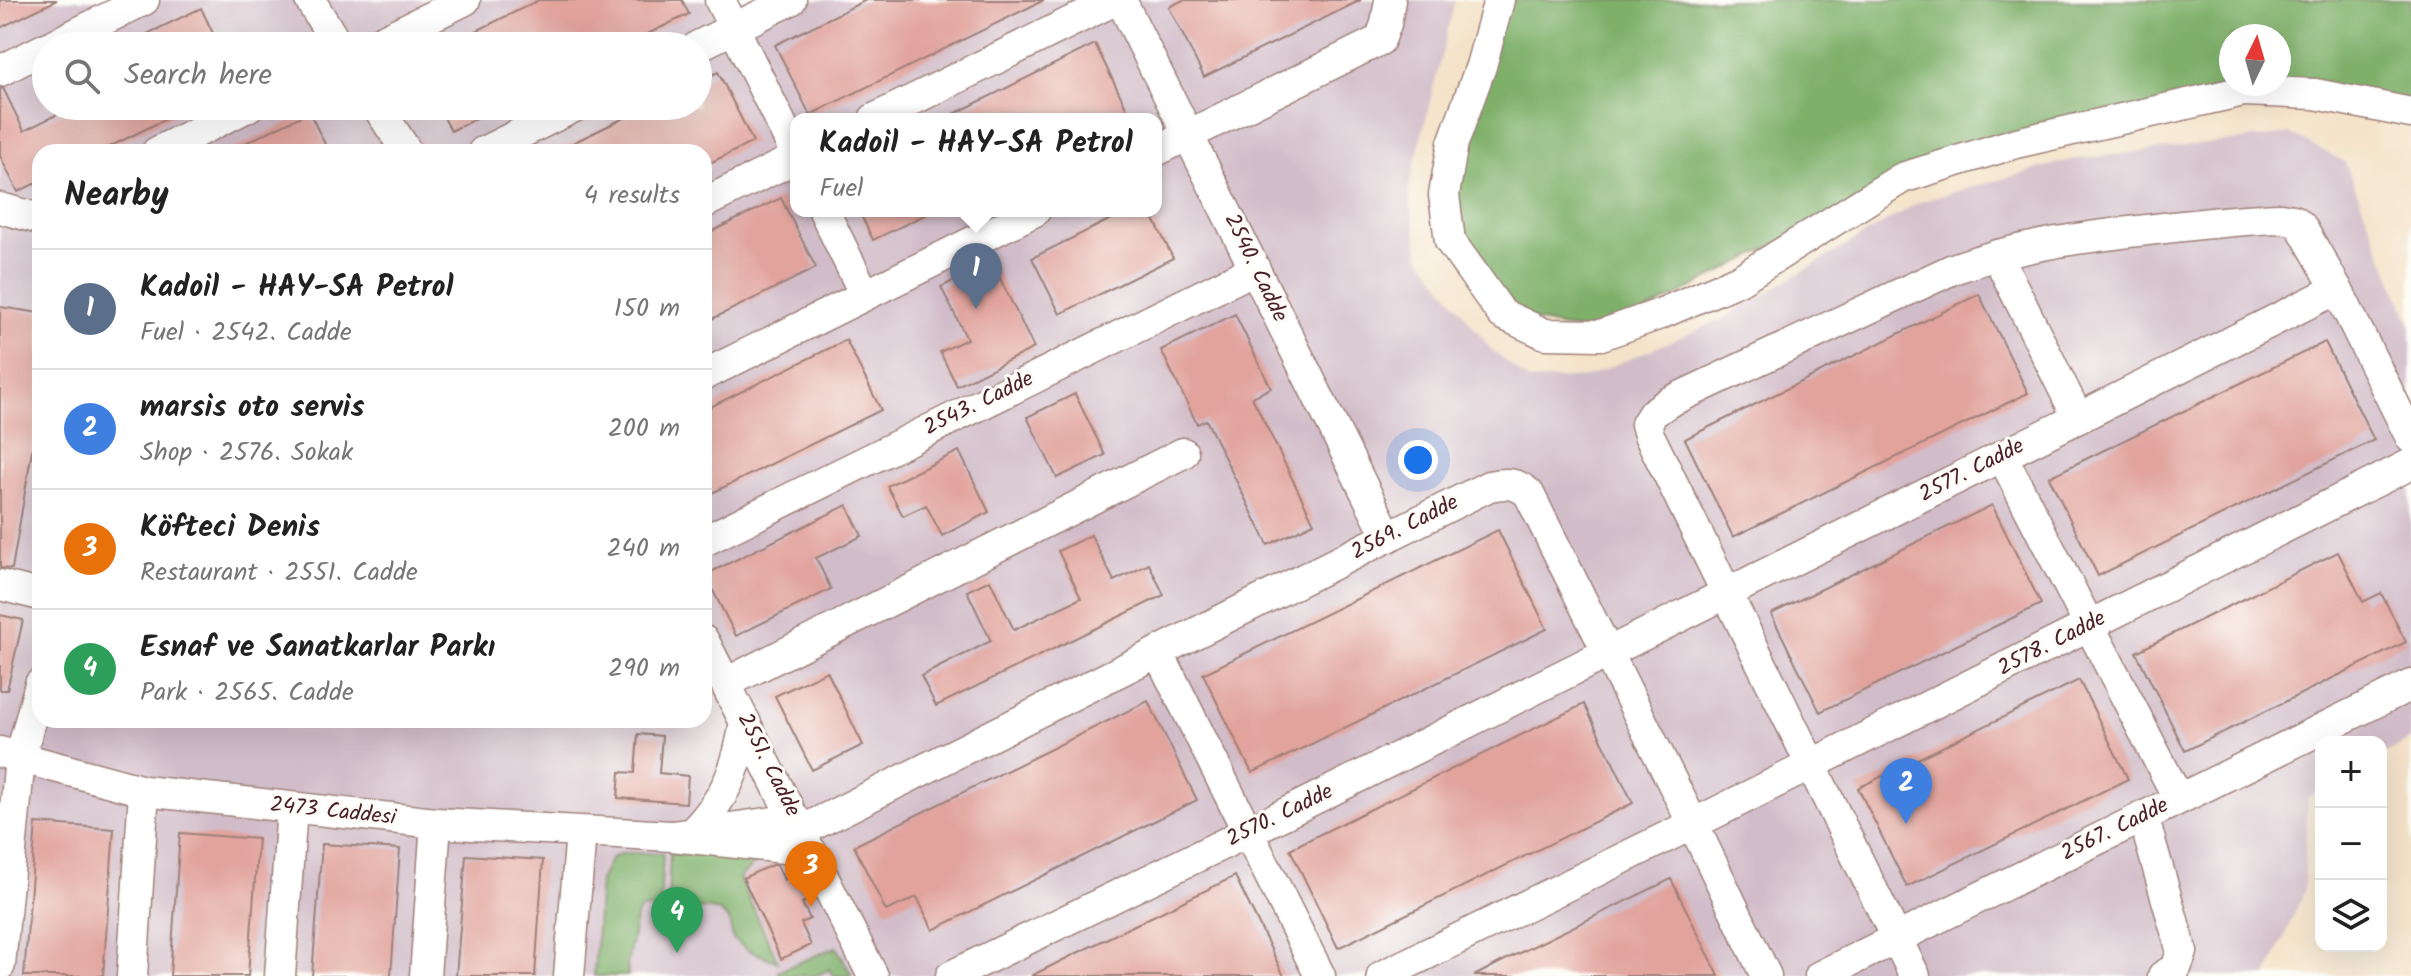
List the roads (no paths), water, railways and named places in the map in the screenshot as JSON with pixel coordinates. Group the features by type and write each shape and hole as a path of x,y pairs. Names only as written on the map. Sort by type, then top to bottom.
{"street":[{"path":"79,32 144,0"},
{"path":"310,0 329,32"},
{"path":"400,32 465,0"},
{"path":"720,0 790,144"},
{"path":"712,39 791,0"},
{"path":"886,113 1115,0"},
{"name":"2540. Cadde","path":"1121,0 1388,537"},
{"path":"1162,148 1380,40 1390,0"},
{"path":"1499,0 1481,66 1453,143 1444,195 1450,241 1502,314 1545,334 1601,335 1660,314 1739,280 1902,178 2016,143 2244,91 2315,94 2411,113"},
{"path":"0,71 32,55"},
{"path":"173,144 221,120"},
{"path":"386,120 402,144"},
{"path":"499,144 548,120"},
{"path":"712,199 790,159"},
{"path":"0,208 32,215"},
{"path":"827,217 865,295"},
{"path":"712,371 1023,217"},
{"path":"1915,976 1649,435 1646,424 1653,413 1683,395 1953,269 1997,255 2095,235 2281,218 2294,220 2301,226 2337,289 2411,438"},
{"path":"1997,255 2078,418"},
{"name":"2543. Cadde","path":"712,537 1255,269"},
{"name":"2577. Cadde","path":"1608,653 2337,289"},
{"path":"726,683 1183,453"},
{"path":"2002,456 2178,798"},
{"name":"2578. Cadde","path":"1382,976 1693,824 2411,464"},
{"name":"2569. Cadde","path":"682,835 802,833 1489,486 1505,483 1522,487 1529,494 1766,976"},
{"path":"0,585 32,593"},
{"path":"1158,652 1320,976"},
{"name":"2570. Cadde","path":"951,976 1608,653"},
{"name":"2551. Cadde","path":"712,656 873,976"},
{"name":"2567. Cadde","path":"1820,976 2411,685"},
{"path":"0,965 10,755 32,703"},
{"path":"682,835 720,801 736,761 745,721"},
{"name":"2473 Caddesi","path":"10,755 144,791 436,823 682,835"},
{"path":"132,976 144,791"},
{"path":"280,976 292,808"},
{"path":"2143,816 2182,952 2176,968 2163,976"},
{"path":"425,976 436,823"},
{"path":"569,976 581,832"}],"place":[{"name":"Kadoil - HAY-SA Petrol","path":"976,309"},
{"name":"marsis oto servis","path":"1906,824"},
{"name":"Köfteci Denis","path":"811,907"},
{"name":"Esnaf ve Sanatkarlar Parkı","path":"677,953"}]}
